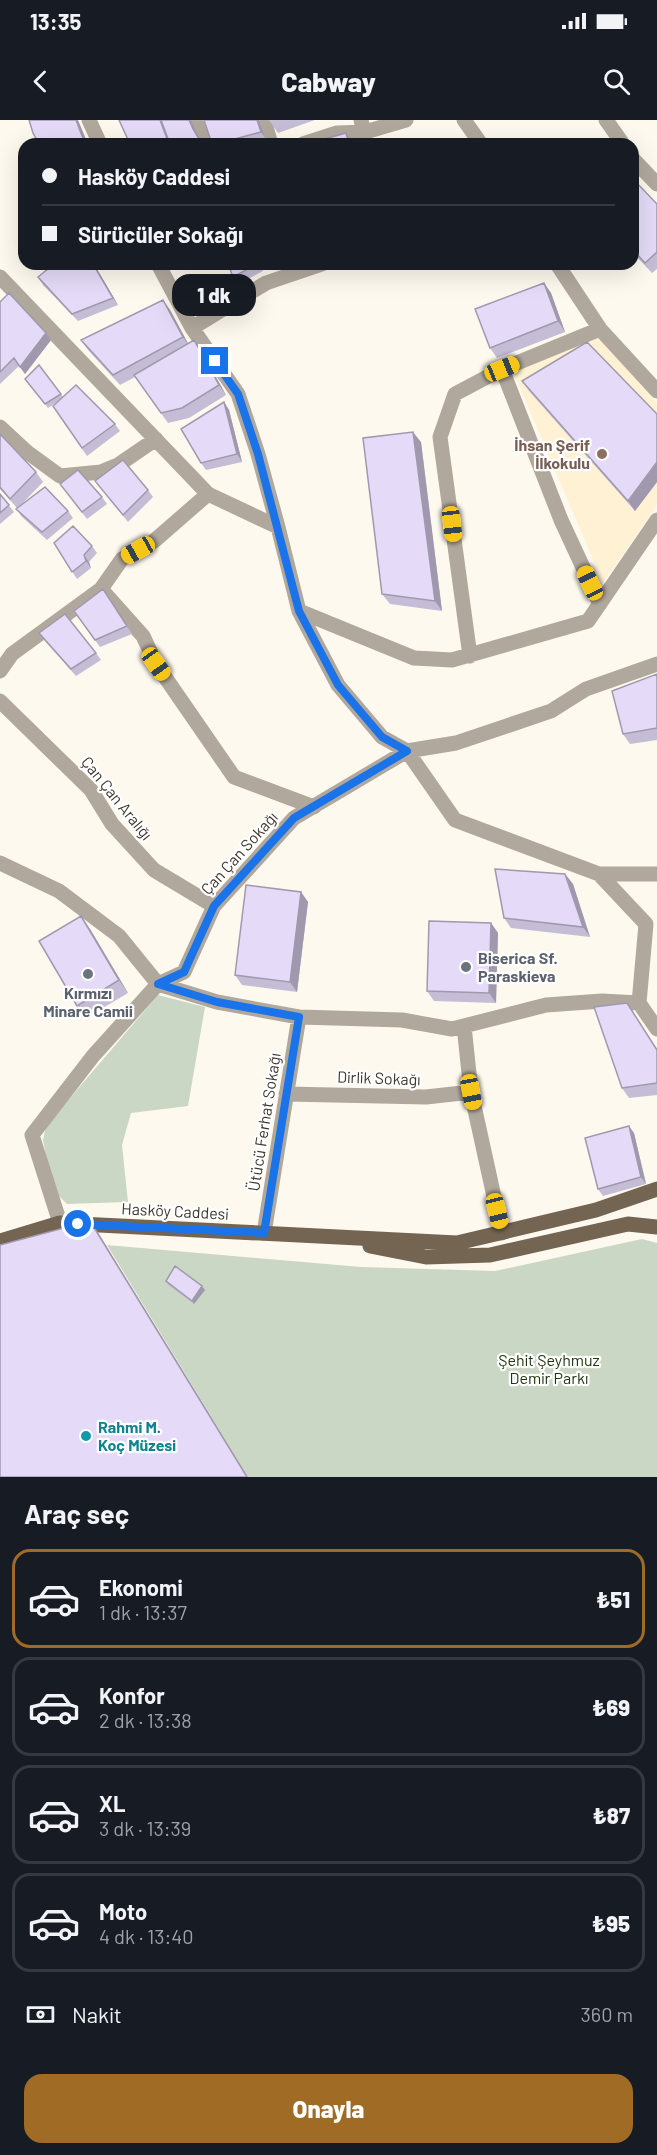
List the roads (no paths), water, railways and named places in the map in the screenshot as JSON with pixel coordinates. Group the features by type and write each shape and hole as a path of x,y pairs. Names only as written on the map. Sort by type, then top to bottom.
{"main road":[{"path":"314,1236 458,1243 596,1210 657,1189"},
{"name":"Hasköy Caddesi","path":"0,1241 60,1223 314,1236"},
{"path":"314,1236 426,1257 490,1255 628,1224 657,1227"}],"street":[{"path":"89,120 97,138"},
{"path":"195,120 202,138"},
{"path":"264,120 269,138"},
{"path":"322,138 337,133 364,132 406,120"},
{"path":"464,120 477,138"},
{"path":"606,120 618,138"},
{"path":"639,165 657,184"},
{"path":"161,270 192,328 238,394 258,454 299,611 338,685 382,737 407,751 455,820 599,874 657,874"},
{"path":"192,328 266,283 300,270"},
{"path":"561,270 600,329 657,391"},
{"path":"0,278 208,494 278,527"},
{"path":"470,656 440,437 455,394 502,369 600,329"},
{"path":"502,369 561,520 600,604"},
{"path":"0,427 27,452 60,476 101,472 156,439"},
{"path":"0,671 12,654 101,589 122,559 154,541 208,494"},
{"path":"299,611 414,658 452,660 470,656 588,621 657,520"},
{"path":"101,589 143,636 156,664 234,777 314,807"},
{"path":"407,751 456,743 551,711 586,689 657,664"},
{"name":"Çan Çan Aralığı","path":"0,701 91,789 112,824 154,870 214,906"},
{"name":"Çan Çan Sokağı","path":"158,984 184,972 214,906 294,818 407,751"},
{"path":"0,863 59,891 119,936 158,984 217,1002 299,1017 402,1020 452,1029 546,1005 602,1001 639,1004"},
{"path":"599,874 646,924 639,1004 657,1029"},
{"path":"60,1223 32,1134 93,1056 158,984"},
{"name":"Ütücü Ferhat Sokağı","path":"264,1233 299,1017"},
{"path":"464,1026 471,1092 502,1233"},
{"name":"Dirlik Sokağı","path":"286,1094 426,1097 471,1092"}],"place":[{"name":"İhsan Şerif İlkokulu","path":"602,454"},
{"name":"Biserica Sf. Paraskieva","path":"466,967"},
{"name":"Kırmızı Minare Camii","path":"88,974"},
{"name":"Rahmi M. Koç Müzesi","path":"86,1436"}],"park label":[{"name":"Şehit Şeyhmuz Demir Parkı","path":"549,1369"}]}
